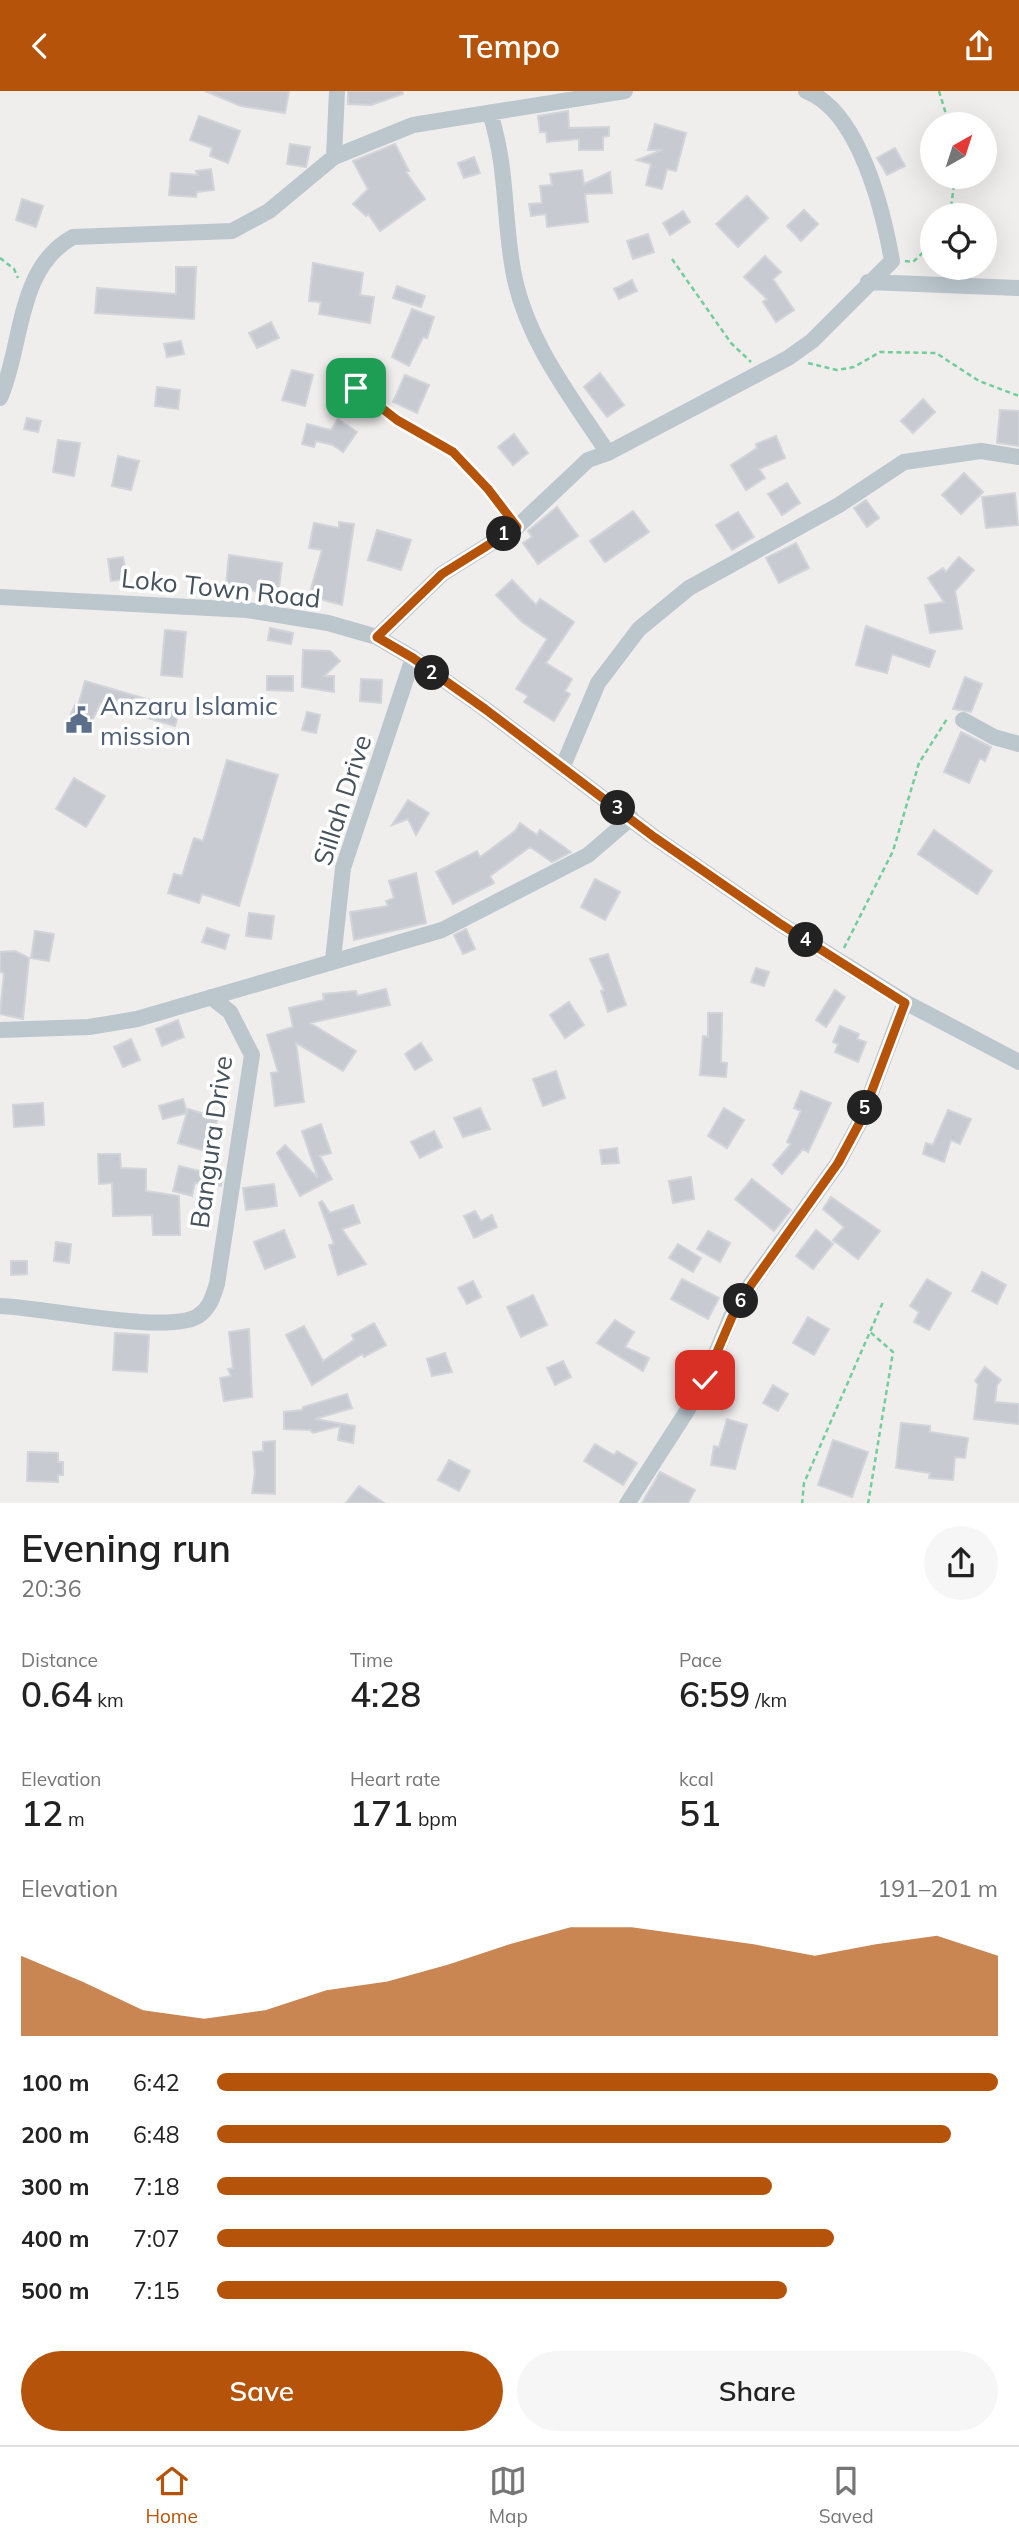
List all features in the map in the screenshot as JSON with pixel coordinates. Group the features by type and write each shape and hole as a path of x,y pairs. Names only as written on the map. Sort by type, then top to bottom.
{"street":[{"path":"334,157 337,91"},
{"path":"0,398 28,296 43,267 73,237 232,232 269,211 334,157 414,125 625,91"},
{"path":"377,637 442,574 517,527 566,477 587,460 608,453 788,358 820,333 868,282 892,261 874,186 854,144 827,101 806,91"},
{"path":"490,113 501,148 511,258 519,297 534,336 608,453"},
{"path":"868,282 1019,288"},
{"path":"563,766 598,683 639,629 689,588 839,505 904,462 981,451 1019,457"},
{"name":"Loko Town Road","path":"0,597 247,610 328,623 377,637 413,658 779,923 905,1003 1019,1062"},
{"name":"Sillah Drive","path":"334,960 344,868 413,658"},
{"path":"963,720 994,737 1019,744"},
{"path":"0,1030 89,1027 137,1019 442,930 588,855 631,818"},
{"name":"Bangura Drive","path":"0,1306 143,1321 180,1321 197,1316 211,1303 252,1055 230,1012 211,997"},
{"path":"627,1503 705,1380 732,1317 751,1285 838,1163 860,1122 905,1003"}],"path":[{"path":"939,91 945,112"},
{"path":"892,261 912,262 920,255"},
{"path":"0,258 14,269 28,296"},
{"path":"671,259 731,343 761,372"},
{"path":"788,358 837,370 853,367 880,352 936,353 979,381 1019,396"},
{"path":"356,388 397,420 453,452 488,489 517,527"},
{"path":"838,960 893,851 919,763 929,743 948,717 963,720"},
{"path":"802,1503 804,1483 883,1302"},
{"path":"868,1503 894,1352 869,1331"}],"building":[{"path":"205,91 289,91 285,113 241,106"},
{"path":"348,91 402,91 403,94 371,105 348,104"},
{"path":"568,111 569,128 609,127 609,136 603,137 603,150 579,150 579,139 547,142 546,132 540,132 538,116"},
{"path":"199,116 240,131 228,163 210,156 212,148 190,140"},
{"path":"655,124 686,133 676,171 667,169 662,189 646,185 651,164 637,160 662,150 648,150"},
{"path":"290,144 310,147 306,167 287,164"},
{"path":"395,144 409,171 406,172 425,199 380,231 368,214 366,216 353,204 368,189 353,161"},
{"path":"895,148 905,166 887,175 877,158"},
{"path":"474,157 480,173 464,178 458,163"},
{"path":"211,169 214,190 197,192 196,197 169,195 171,173 198,175 196,171"},
{"path":"582,170 584,184 610,172 612,193 585,194 588,222 547,227 546,214 531,216 529,204 542,203 540,186 552,185 550,174"},
{"path":"747,196 768,218 738,247 716,224"},
{"path":"22,199 43,206 36,227 16,220"},
{"path":"804,210 818,224 801,241 787,226"},
{"path":"683,211 690,222 670,235 663,223"},
{"path":"648,234 654,252 633,259 627,241"},
{"path":"765,256 781,272 773,279 794,310 776,322 763,302 767,299 744,277"},
{"path":"313,263 363,273 360,295 374,297 370,323 319,314 321,302 309,301"},
{"path":"176,267 196,267 194,319 95,313 97,288 176,294"},
{"path":"632,280 637,291 619,299 614,289"},
{"path":"397,286 425,296 421,307 393,298"},
{"path":"412,309 434,317 427,338 423,337 409,366 392,357"},
{"path":"271,322 279,338 257,348 249,333"},
{"path":"181,341 184,354 167,357 164,344"},
{"path":"292,370 313,375 305,406 282,400"},
{"path":"600,373 624,405 607,417 584,387"},
{"path":"405,375 429,385 417,413 393,402"},
{"path":"157,387 180,390 178,409 155,406"},
{"path":"923,399 935,412 913,433 901,421"},
{"path":"1000,410 1019,411 1019,446 997,443"},
{"path":"27,418 41,421 38,432 24,429"},
{"path":"338,419 357,432 343,452 333,445 316,441 314,447 302,444 307,424 331,430"},
{"path":"514,434 528,453 513,465 498,447"},
{"path":"776,436 785,458 759,469 765,478 746,490 731,465 757,448 756,444"},
{"path":"58,440 80,443 74,476 53,472"},
{"path":"118,456 139,461 131,490 112,486"},
{"path":"964,473 983,492 961,514 942,495"},
{"path":"787,483 800,503 782,515 768,494"},
{"path":"1015,493 1018,525 986,528 982,497"},
{"path":"866,500 879,518 867,527 854,508"},
{"path":"557,507 578,536 538,564 523,543 532,537 528,531"},
{"path":"633,511 649,532 605,562 590,541"},
{"path":"738,512 754,537 732,550 716,525"},
{"path":"339,522 354,524 342,605 309,596 322,550 309,548 314,523 339,528"},
{"path":"377,530 411,540 401,570 368,560"},
{"path":"796,543 809,568 779,583 766,558"},
{"path":"229,555 282,563 278,596 226,585"},
{"path":"123,557 127,579 111,581 108,559"},
{"path":"959,557 974,570 955,591 962,629 930,633 925,605 944,602 928,578 943,568 946,572"},
{"path":"512,580 536,605 540,599 574,622 546,663 572,679 565,691 570,694 554,721 524,702 528,696 516,689 547,639 522,622 496,595"},
{"path":"866,626 935,651 929,667 892,654 887,673 856,665"},
{"path":"270,628 293,633 291,644 268,640"},
{"path":"165,630 186,632 182,677 161,675"},
{"path":"303,650 330,651 340,661 324,676 334,676 334,692 302,687"},
{"path":"267,676 293,676 293,691 267,690"},
{"path":"965,677 982,684 971,712 953,709"},
{"path":"361,679 382,680 381,703 360,701"},
{"path":"85,681 180,709 175,726 100,704 86,734 66,725 75,705 78,706"},
{"path":"307,712 320,715 316,733 302,730"},
{"path":"961,732 991,747 985,761 980,758 969,783 944,772"},
{"path":"227,760 278,775 239,906 202,894 199,903 168,893 174,874 182,876 194,838 203,841"},
{"path":"74,778 105,796 86,827 56,809"},
{"path":"408,800 429,813 416,835 408,819 392,825"},
{"path":"520,823 537,835 540,830 571,852 552,862 530,847 490,876 494,883 453,904 436,872 477,851 480,857 515,831"},
{"path":"934,830 992,871 977,894 918,854"},
{"path":"416,873 426,923 354,940 350,912 388,906 386,901 394,898 389,881"},
{"path":"595,879 620,892 605,920 581,907"},
{"path":"249,913 274,916 271,939 246,936"},
{"path":"207,928 229,935 225,949 202,942"},
{"path":"466,929 475,949 463,954 454,935"},
{"path":"35,931 54,934 49,961 31,958"},
{"path":"15,951 29,958 23,1019 0,1014 4,973 0,972 0,952"},
{"path":"608,954 626,1005 608,1012 601,991 604,990 590,959"},
{"path":"756,968 769,972 764,986 751,982"},
{"path":"386,989 390,1005 310,1023 356,1051 343,1071 296,1043 304,1102 275,1106 271,1073 278,1072 267,1035 293,1027 289,1008 324,1000 323,994 356,991 357,996"},
{"path":"835,990 845,997 826,1027 816,1020"},
{"path":"569,1002 584,1025 565,1038 550,1015"},
{"path":"708,1013 722,1013 721,1062 727,1063 726,1077 700,1075 703,1036 708,1037"},
{"path":"178,1020 184,1037 162,1046 156,1029"},
{"path":"840,1026 859,1034 857,1039 866,1042 858,1062 835,1052 838,1044 833,1042"},
{"path":"131,1039 140,1060 123,1067 114,1047"},
{"path":"421,1043 432,1060 415,1070 405,1054"},
{"path":"556,1071 565,1098 543,1106 533,1079"},
{"path":"801,1091 831,1103 808,1152 803,1149 782,1174 773,1165 791,1144 787,1142 801,1111 794,1108"},
{"path":"183,1099 187,1113 163,1119 159,1106"},
{"path":"43,1103 44,1125 14,1127 13,1105"},
{"path":"480,1108 490,1129 463,1137 454,1118"},
{"path":"724,1108 744,1120 727,1148 708,1136"},
{"path":"188,1109 218,1118 211,1139 219,1141 215,1154 178,1143"},
{"path":"948,1110 971,1119 960,1144 951,1140 944,1162 923,1154 926,1143 933,1145"},
{"path":"321,1124 331,1153 320,1156 332,1179 300,1196 277,1153 285,1145 318,1178 302,1131"},
{"path":"434,1131 442,1147 420,1158 411,1142"},
{"path":"617,1148 619,1163 602,1164 600,1150"},
{"path":"98,1154 120,1154 121,1168 146,1169 146,1191 179,1196 180,1235 153,1235 152,1215 113,1216 112,1183 99,1184"},
{"path":"179,1166 223,1177 221,1186 195,1183 192,1196 173,1191"},
{"path":"691,1177 694,1199 673,1203 669,1181"},
{"path":"752,1179 791,1210 774,1231 735,1199"},
{"path":"274,1184 277,1206 246,1210 243,1188"},
{"path":"831,1197 880,1231 858,1259 833,1240 844,1227 823,1209"},
{"path":"322,1201 330,1213 353,1205 360,1223 342,1229 366,1264 338,1275 329,1245 334,1244 319,1203"},
{"path":"475,1211 481,1221 492,1215 497,1227 474,1238 464,1216"},
{"path":"284,1230 295,1257 265,1269 254,1242"},
{"path":"816,1230 833,1244 813,1269 796,1256"},
{"path":"708,1231 730,1243 720,1262 697,1249"},
{"path":"56,1242 71,1244 69,1263 54,1261"},
{"path":"678,1244 701,1258 693,1272 669,1258"},
{"path":"11,1261 27,1261 27,1274 11,1275"},
{"path":"982,1272 1006,1285 997,1304 972,1291"},
{"path":"682,1279 719,1298 708,1319 671,1299"},
{"path":"927,1279 951,1293 929,1330 914,1322 919,1312 910,1306"},
{"path":"473,1281 481,1297 467,1304 458,1288"},
{"path":"533,1295 547,1325 521,1337 507,1307"},
{"path":"808,1317 829,1329 814,1355 793,1343"},
{"path":"615,1320 634,1332 625,1347 649,1358 643,1371 597,1343"},
{"path":"374,1323 386,1345 364,1357 362,1354 312,1385 286,1335 304,1326 323,1361 354,1340 352,1335"},
{"path":"249,1329 252,1397 224,1401 220,1378 231,1376 228,1369 233,1368 229,1332"},
{"path":"115,1333 149,1335 147,1372 113,1370"},
{"path":"445,1353 452,1372 432,1376 427,1359"},
{"path":"563,1361 571,1377 555,1385 547,1368"},
{"path":"985,1367 1001,1380 997,1385 995,1402 1019,1404 1019,1424 974,1419 978,1384 975,1381"},
{"path":"773,1385 788,1394 778,1411 763,1403"},
{"path":"347,1394 352,1408 315,1419 355,1426 353,1443 338,1440 340,1426 313,1433 310,1430 284,1429 284,1412 302,1410 303,1407"},
{"path":"727,1419 747,1425 735,1469 711,1465 714,1446 719,1447"},
{"path":"901,1423 930,1426 930,1432 968,1438 965,1458 955,1457 953,1480 929,1478 930,1473 896,1468"},
{"path":"833,1440 868,1452 852,1497 818,1485"},
{"path":"275,1441 275,1494 252,1493 255,1473 253,1452 263,1451 263,1442"},
{"path":"595,1444 614,1455 617,1451 637,1463 623,1485 584,1461"},
{"path":"28,1452 58,1453 58,1462 63,1462 63,1475 58,1475 58,1482 27,1481"},
{"path":"449,1460 470,1471 459,1491 438,1480"},
{"path":"660,1472 695,1490 688,1503 642,1503"},
{"path":"359,1486 384,1503 346,1503"}],"place":[{"name":"Anzaru Islamic mission","path":"79,720"}],"route":[{"path":"356,388 397,420 453,452 488,489 517,527 442,574 417,595 377,637 413,658 485,709 654,837 779,923 905,1003 860,1122 838,1163 751,1285 732,1317 705,1380"}]}
